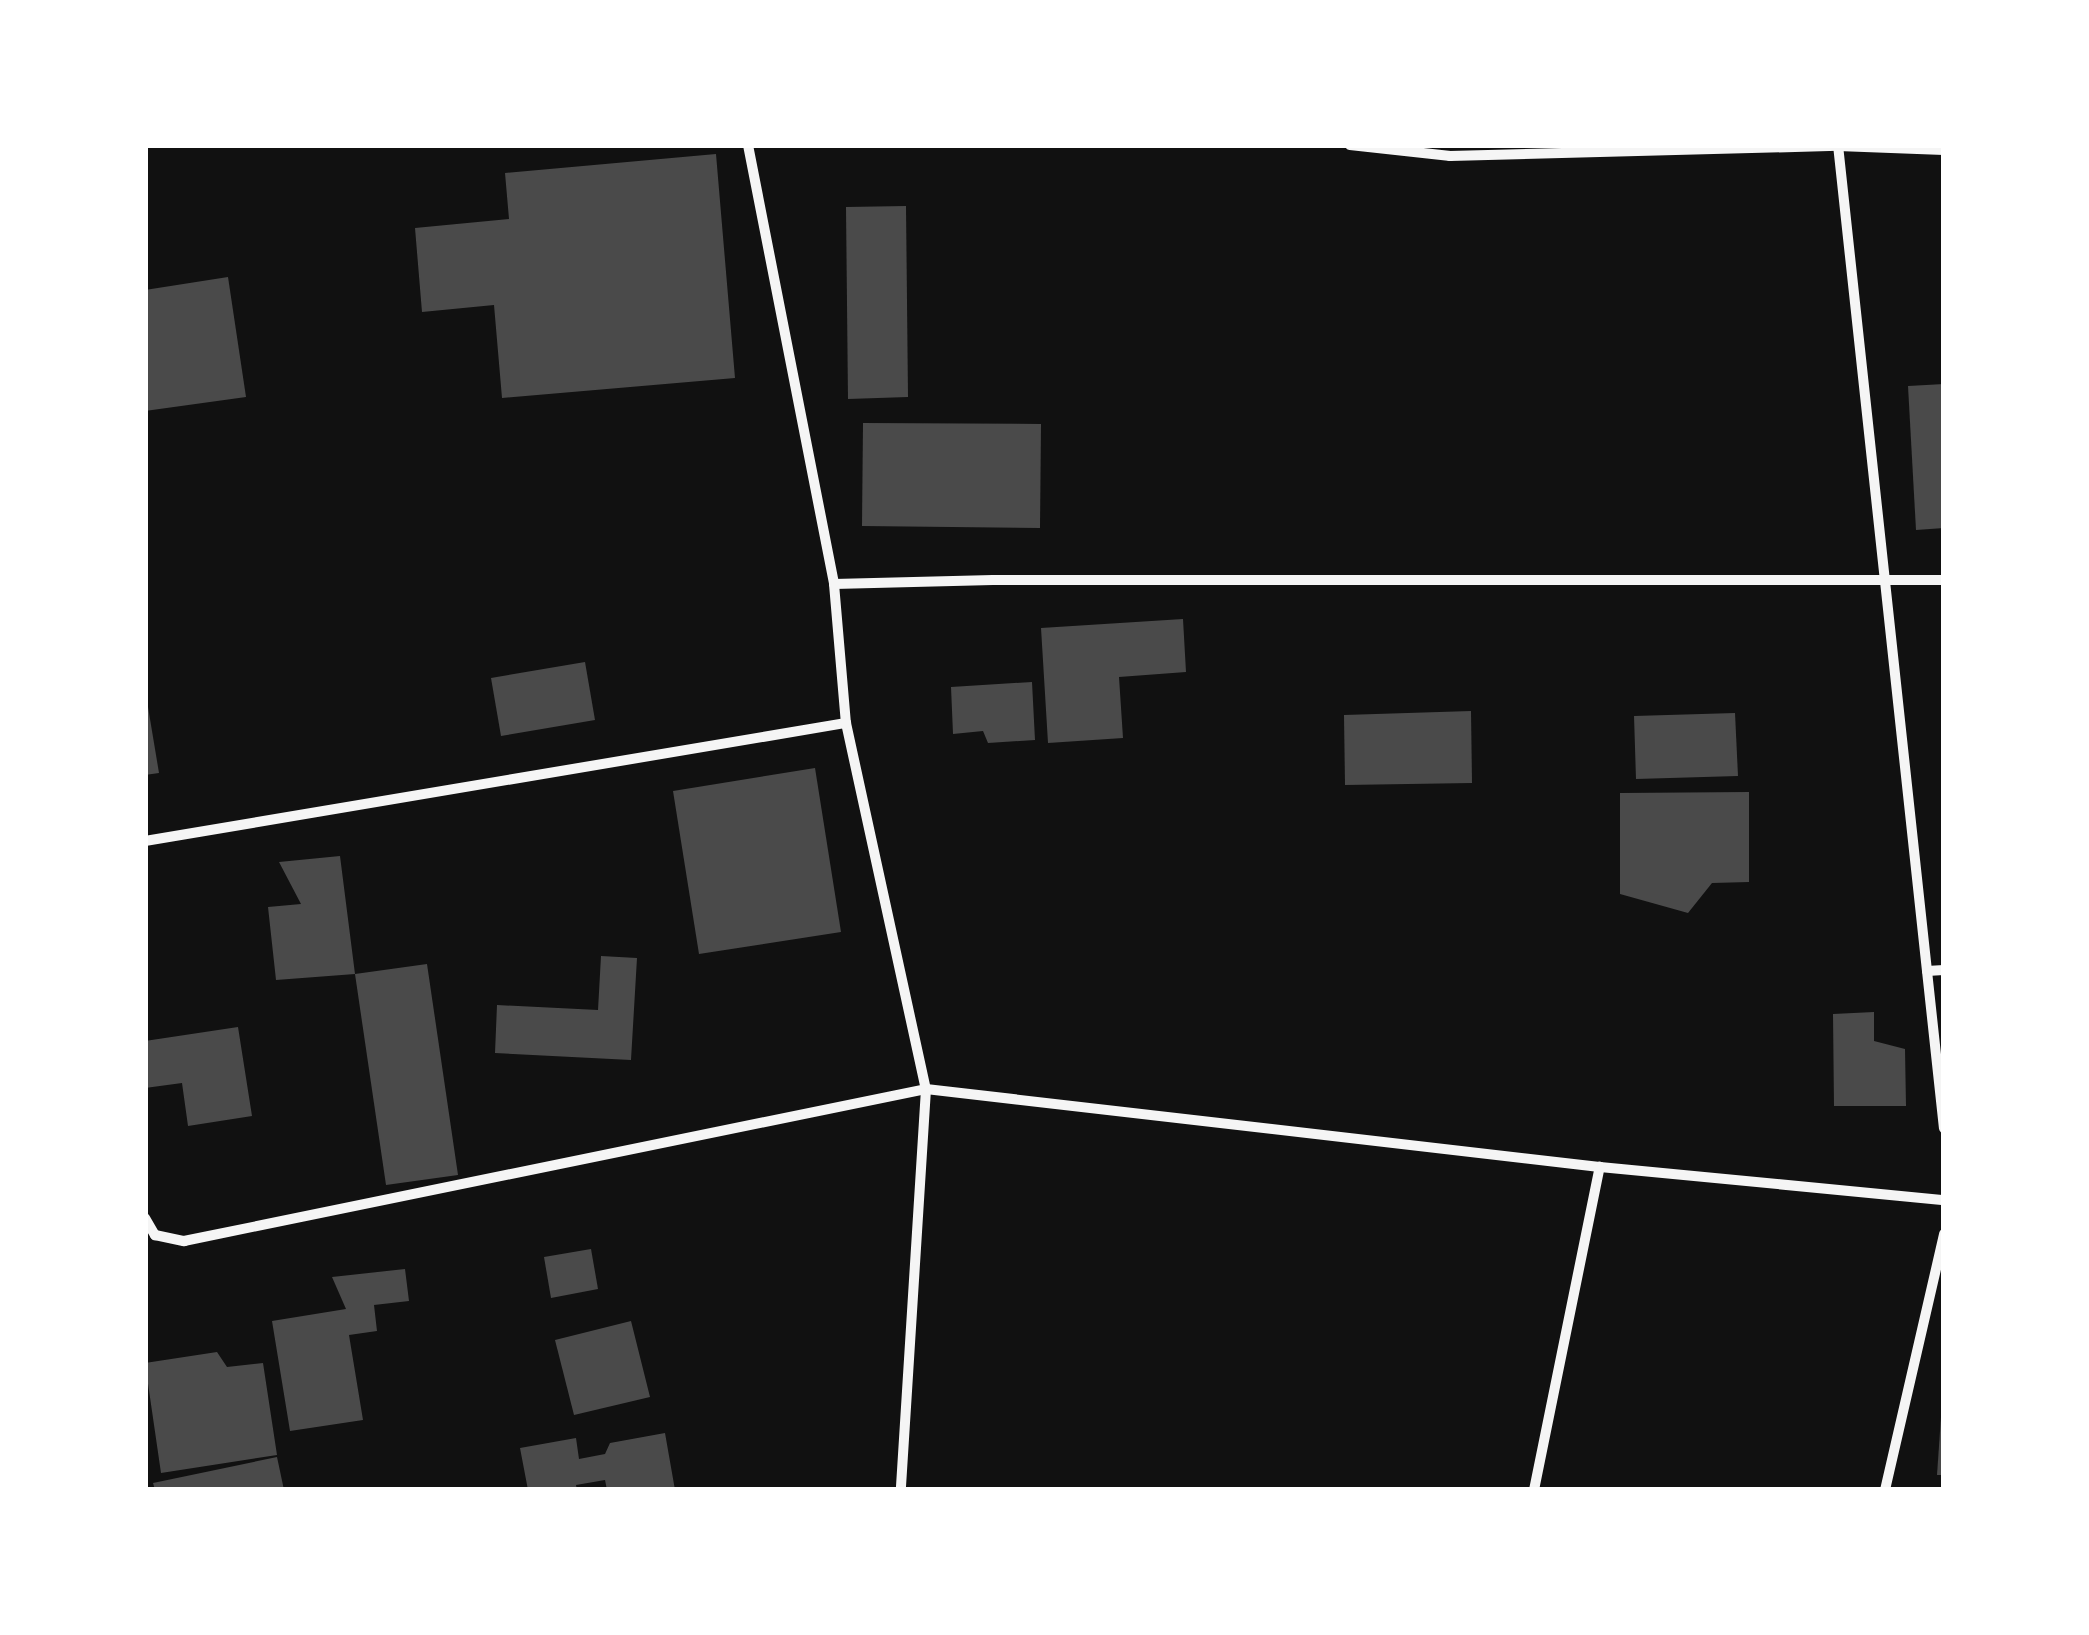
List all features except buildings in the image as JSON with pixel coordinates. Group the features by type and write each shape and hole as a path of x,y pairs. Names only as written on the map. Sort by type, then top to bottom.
{"street":[{"path":"748,145 834,584 846,723 926,1089 901,1490"},
{"path":"1350,145 1450,156 1838,146 1944,150"},
{"path":"1838,146 1944,1128"},
{"path":"834,584 993,580 1944,580"},
{"path":"145,841 846,723"},
{"path":"1927,971 1944,970"},
{"path":"145,1218 156,1234 184,1241 926,1089 1600,1167 1944,1200"},
{"path":"1534,1490 1600,1167"},
{"path":"1886,1490 1944,1234"}]}
